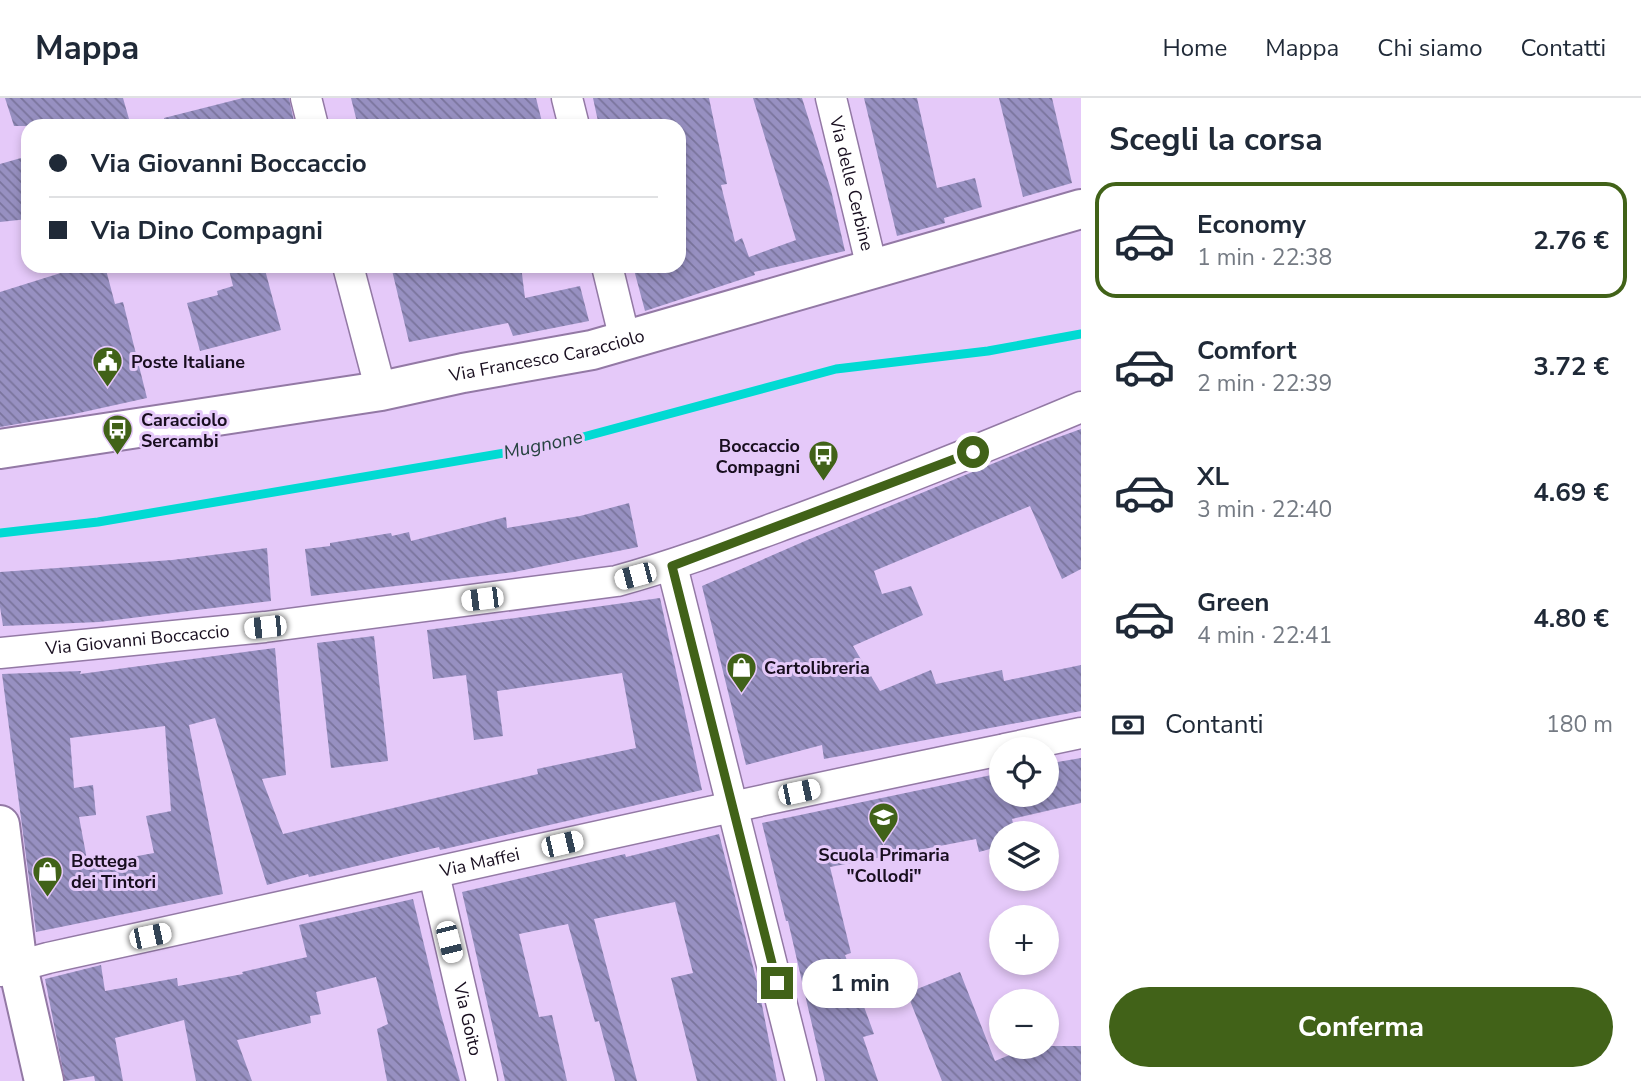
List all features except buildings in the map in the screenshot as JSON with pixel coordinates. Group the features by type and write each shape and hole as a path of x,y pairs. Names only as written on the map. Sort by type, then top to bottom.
{"street":[{"path":"306,98 311,119"},
{"path":"567,98 572,119"},
{"name":"Via delle Cerbine","path":"831,98 872,268"},
{"name":"Via Francesco Caracciolo","path":"0,449 381,391 592,350 1081,209"},
{"path":"350,273 381,391"},
{"path":"609,273 625,340"},
{"name":"Via Giovanni Boccaccio","path":"0,653 292,624 617,581 672,566 997,443 1081,407"},
{"path":"672,566 802,1081"},
{"name":"Via Maffei","path":"1059,738 1081,733"},
{"name":"Via Maffei","path":"9,969 48,958 732,806 989,752"},
{"path":"0,825 9,969 44,1081"},
{"name":"Via Goito","path":"433,874 482,1081"}],"waterway":[{"name":"Mugnone","path":"0,533 98,522 557,444 836,369 988,351 1081,334"}],"place":[{"name":"Poste Italiane","path":"108,389"},
{"name":"Caracciolo Sercambi","path":"118,457"},
{"name":"Boccaccio Compagni","path":"823,483"},
{"name":"Cartolibreria","path":"741,695"},
{"name":"Scuola Primaria \"Collodi\"","path":"884,844"},
{"name":"Bottega dei Tintori","path":"48,898"}],"route":[{"path":"777,983 672,566 973,452"}]}
